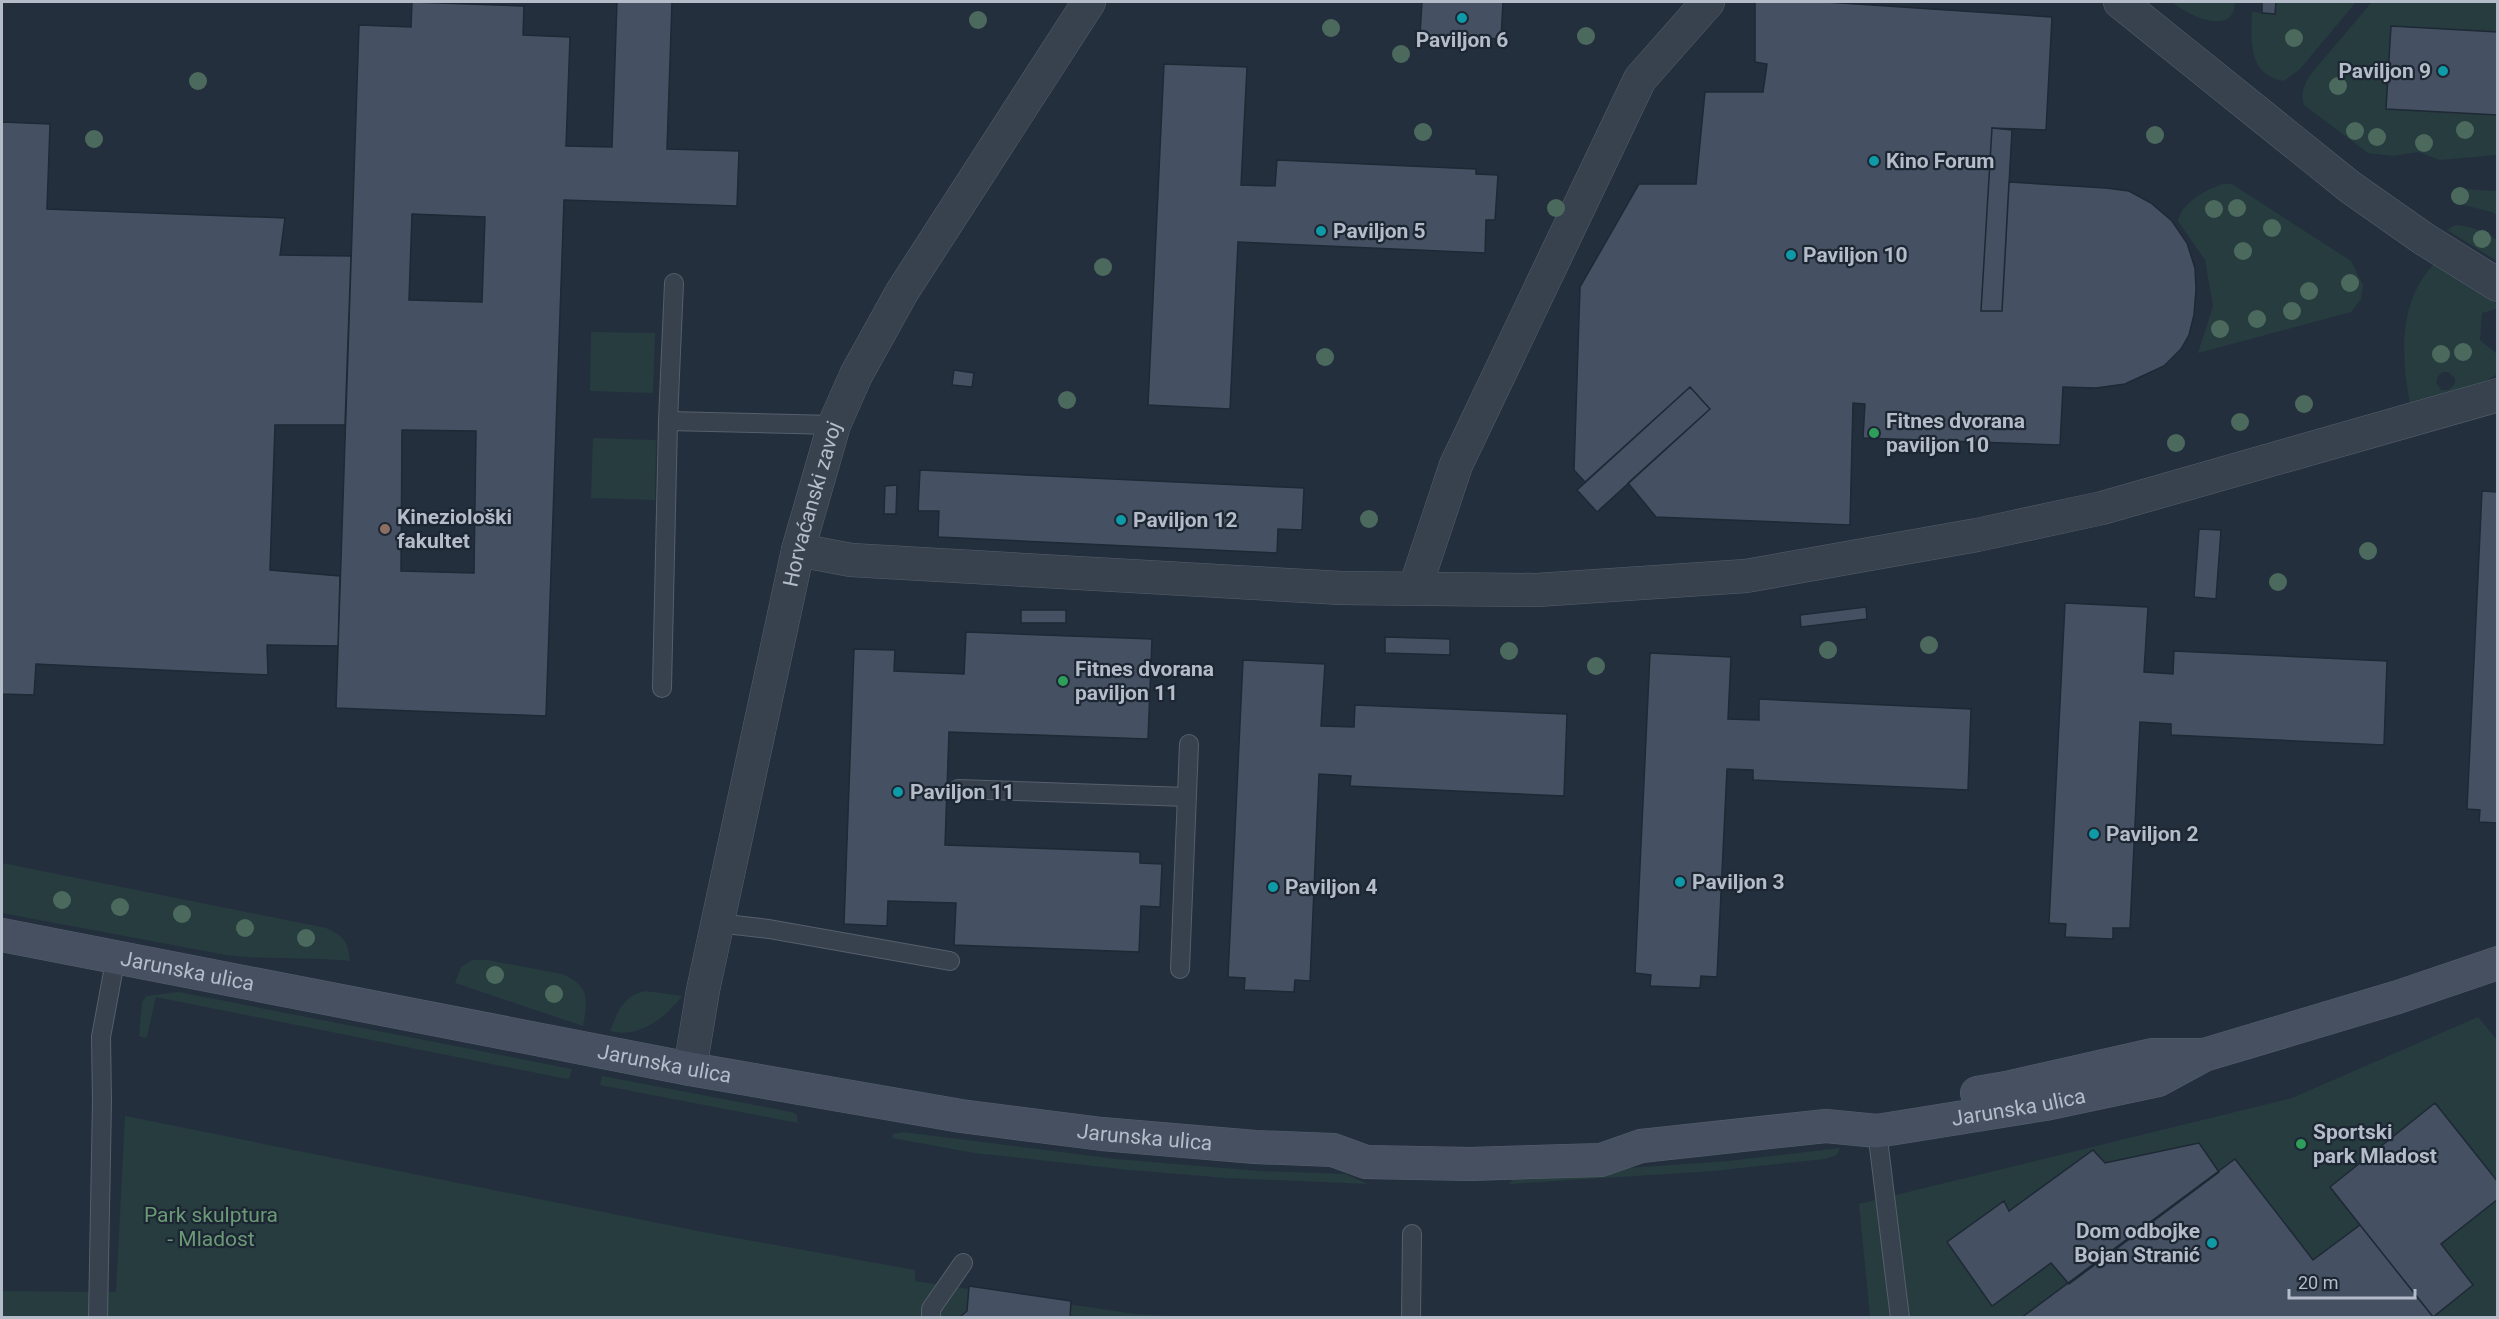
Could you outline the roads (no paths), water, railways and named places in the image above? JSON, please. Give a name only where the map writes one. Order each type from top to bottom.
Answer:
[{"type":"street","name":"Horvaćanski zavoj","points":[[690,1069],[703,990],[798,550],[834,425],[856,375],[902,292],[1089,2]]},
{"type":"street","points":[[1415,588],[1456,465],[1640,79],[1708,2]]},
{"type":"street","points":[[2120,2],[2350,187],[2424,239],[2498,285]]},
{"type":"street","points":[[798,550],[851,560],[1341,588],[1537,590],[1746,576],[1966,537],[2102,508],[2498,395]]},
{"type":"street","name":"Jarunska ulica","points":[[2,935],[690,1069],[961,1116],[1102,1134],[1255,1147],[1333,1150],[1363,1141],[1600,1138],[1641,1146],[1826,1126],[1877,1131],[2045,1104],[2158,1080],[2204,1055],[2398,997],[2498,963]]},
{"type":"street","name":"Jarunska ulica","points":[[1826,1126],[1873,1109],[2006,1088],[2152,1055],[2204,1055]]},
{"type":"lane","points":[[662,688],[668,421],[674,283]]},
{"type":"lane","points":[[668,421],[834,425]]},
{"type":"lane","points":[[1180,969],[1189,744]]},
{"type":"lane","points":[[958,789],[1187,797]]},
{"type":"lane","points":[[717,923],[769,929],[950,961]]},
{"type":"lane","points":[[98,1317],[100,1037],[116,956]]},
{"type":"lane","points":[[1877,1131],[1900,1317]]},
{"type":"lane","points":[[1411,1317],[1412,1234]]},
{"type":"lane","points":[[931,1317],[931,1309],[963,1263]]},
{"type":"place","name":"Paviljon 6","points":[[1462,18]]},
{"type":"place","name":"Paviljon 9","points":[[2443,71]]},
{"type":"place","name":"Kino Forum","points":[[1874,161]]},
{"type":"place","name":"Paviljon 5","points":[[1321,231]]},
{"type":"place","name":"Paviljon 10","points":[[1791,255]]},
{"type":"place","name":"Fitnes dvorana paviljon 10","points":[[1874,433]]},
{"type":"place","name":"Paviljon 12","points":[[1121,520]]},
{"type":"place","name":"Kineziološki fakultet","points":[[385,529]]},
{"type":"place","name":"Fitnes dvorana paviljon 11","points":[[1063,681]]},
{"type":"place","name":"Paviljon 11","points":[[898,792]]},
{"type":"place","name":"Paviljon 2","points":[[2094,834]]},
{"type":"place","name":"Paviljon 3","points":[[1680,882]]},
{"type":"place","name":"Paviljon 4","points":[[1273,887]]},
{"type":"place","name":"Sportski park Mladost","points":[[2301,1144]]},
{"type":"place","name":"Dom odbojke Bojan Stranić","points":[[2212,1243]]},
{"type":"park label","name":"Park skulptura - Mladost","points":[[211,1227]]}]
